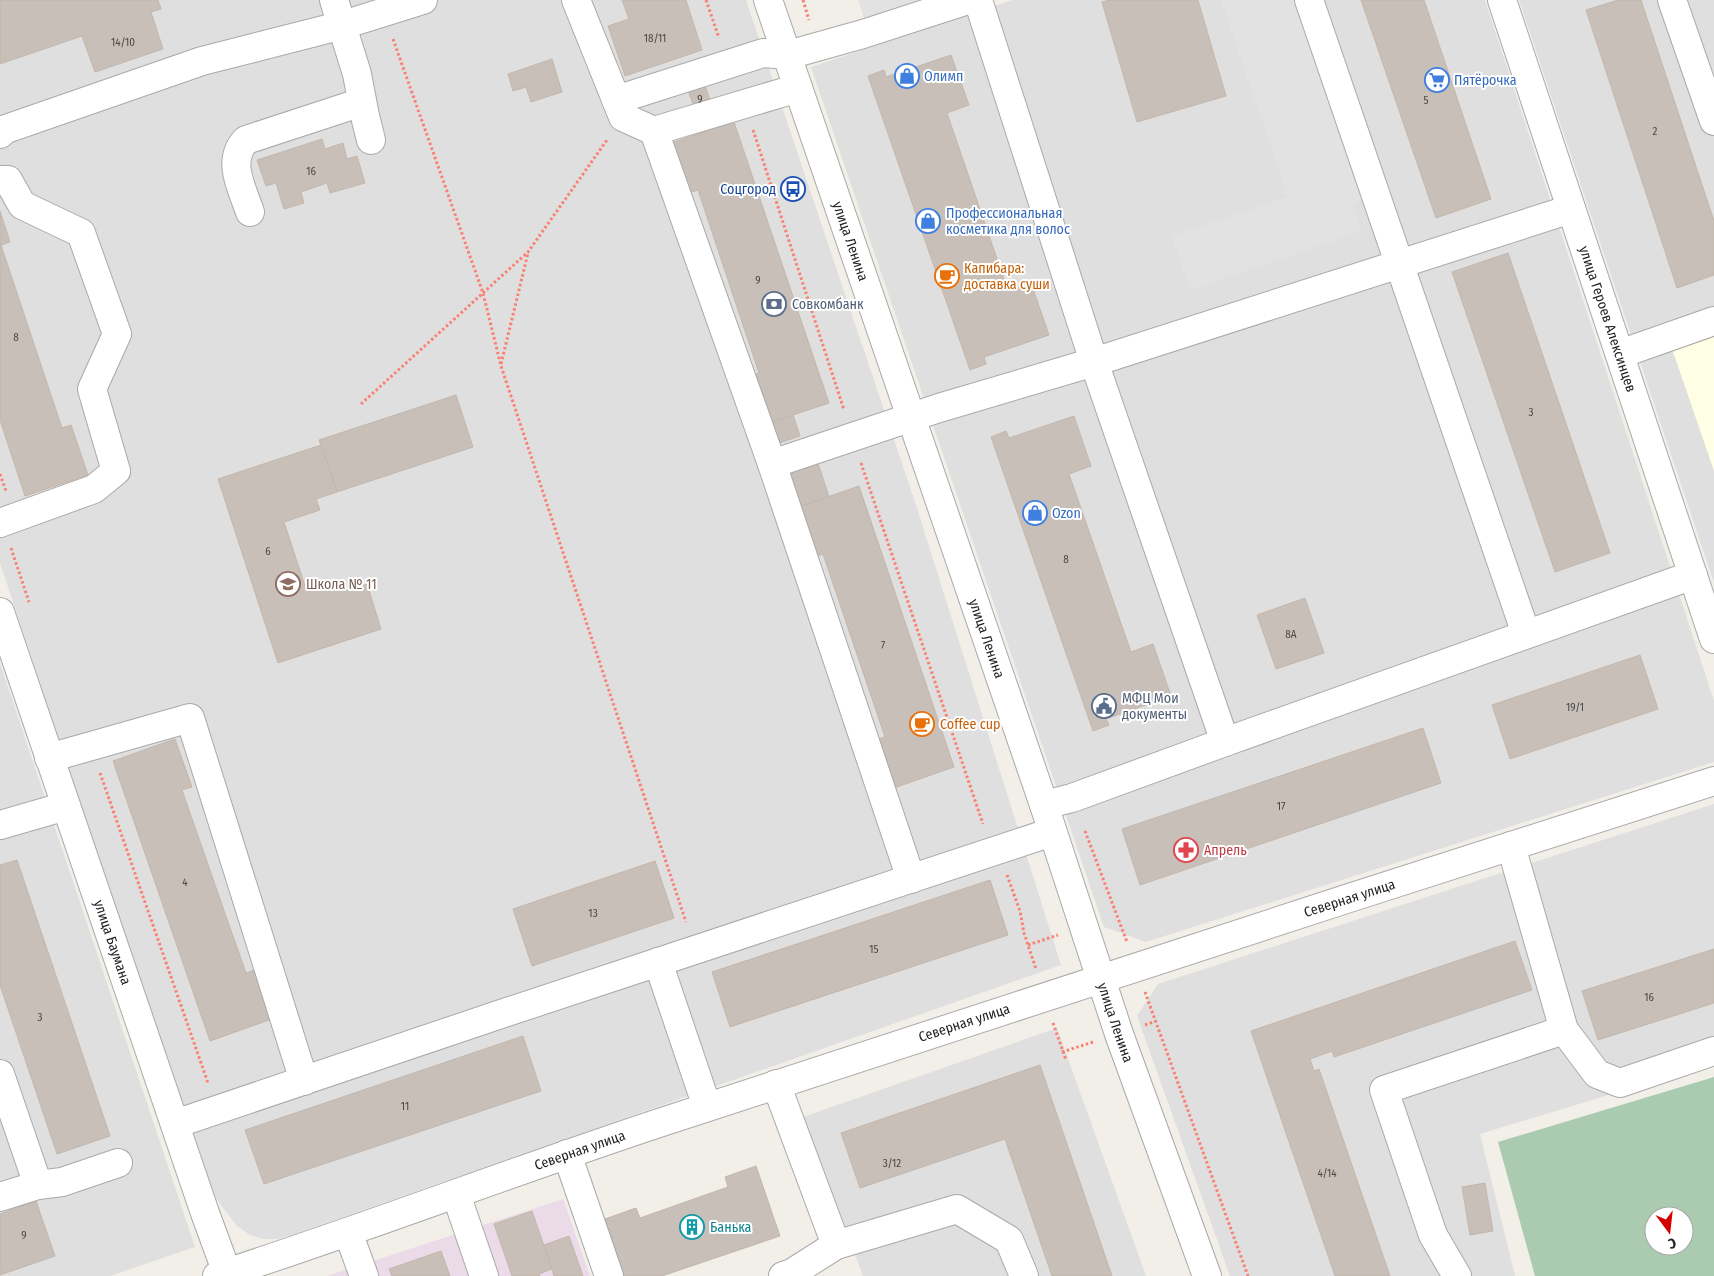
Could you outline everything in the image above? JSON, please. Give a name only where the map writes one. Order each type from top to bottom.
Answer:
[{"type":"street","points":[[0,134],[6,129],[338,13],[384,12],[423,0]]},
{"type":"street","points":[[576,0],[619,109],[654,131],[772,464],[911,879]]},
{"type":"street","name":"улица Ленина","points":[[768,0],[1044,805],[1119,1034],[1207,1276]]},
{"type":"street","points":[[619,109],[728,64],[763,53],[788,55],[863,34],[968,0]]},
{"type":"street","points":[[978,0],[1094,362],[1225,742]]},
{"type":"street","points":[[1309,0],[1526,634]]},
{"type":"street","name":"улица Героев Алексинцев","points":[[1502,0],[1714,639]]},
{"type":"street","points":[[1672,0],[1714,120]]},
{"type":"street","points":[[338,13],[358,74],[371,140]]},
{"type":"street","points":[[654,131],[798,88]]},
{"type":"street","points":[[250,212],[237,171],[236,159],[238,148],[246,140],[362,102]]},
{"type":"street","points":[[0,180],[8,180],[22,205],[82,233],[117,334],[92,389],[116,471],[94,489],[0,522]]},
{"type":"street","points":[[772,464],[939,408],[1094,362],[1571,209]]},
{"type":"street","points":[[1620,354],[1714,321]]},
{"type":"street","points":[[1044,805],[1072,798],[1693,575]]},
{"type":"street","name":"улица Баумана","points":[[0,612],[175,1124],[222,1274]]},
{"type":"street","points":[[49,758],[190,718],[304,1081]]},
{"type":"street","name":"Северная улица","points":[[222,1274],[348,1232],[567,1154],[776,1084],[1135,966],[1714,781]]},
{"type":"street","points":[[0,824],[66,806]]},
{"type":"street","points":[[175,1124],[1052,832]]},
{"type":"street","points":[[1511,846],[1564,1030],[1597,1074],[1620,1083],[1714,1051]]},
{"type":"street","points":[[658,962],[707,1107]]},
{"type":"street","points":[[1456,1276],[1432,1235],[1384,1090],[1564,1030]]},
{"type":"street","points":[[0,1074],[38,1185]]},
{"type":"street","points":[[776,1084],[836,1244]]},
{"type":"street","points":[[567,1154],[609,1276]]},
{"type":"street","points":[[0,1197],[38,1185],[62,1182],[118,1163]]},
{"type":"street","points":[[456,1194],[484,1276]]},
{"type":"street","points":[[783,1276],[792,1273],[836,1244],[957,1209],[1010,1240],[1024,1276]]},
{"type":"street","points":[[348,1232],[364,1276]]},
{"type":"path","points":[[706,0],[728,64]]},
{"type":"path","points":[[384,12],[483,293],[501,366],[695,950]]},
{"type":"path","points":[[743,104],[969,787],[985,831],[1002,861],[1020,911],[1024,933],[1066,1060]]},
{"type":"path","points":[[360,404],[528,252],[619,109]]},
{"type":"path","points":[[501,366],[528,252]]},
{"type":"path","points":[[91,746],[218,1110]]},
{"type":"path","points":[[1072,798],[1119,918],[1248,1276]]},
{"type":"shaded area","points":[[0,0],[746,0],[916,505],[1061,965],[295,1234],[277,1239],[263,1239],[250,1235],[237,1226],[217,1200],[206,1181],[0,563]]},
{"type":"shaded area","points":[[858,0],[939,0],[866,24]]},
{"type":"shaded area","points":[[1013,0],[1485,0],[1714,701],[1714,762],[1146,942],[1104,927],[811,67]]},
{"type":"shaded area","points":[[1221,0],[1303,0],[1369,193],[1353,205],[1362,231],[1190,290],[1172,236],[1288,197]]},
{"type":"shaded area","points":[[1519,0],[1714,0],[1714,583]]},
{"type":"shaded area","points":[[1714,328],[1714,471],[1670,343]]},
{"type":"shaded area","points":[[0,663],[195,1247],[110,1276],[0,1276]]},
{"type":"shaded area","points":[[1714,804],[1714,1063],[1480,1134],[1515,1276],[1230,1276],[1137,1016],[1158,984]]},
{"type":"shaded area","points":[[1057,1028],[1146,1276],[863,1276],[803,1117]]},
{"type":"shaded area","points":[[1714,1077],[1714,1276],[1535,1276],[1498,1142]]},
{"type":"shaded area","points":[[563,1199],[590,1276],[327,1276]]},
{"type":"building","points":[[0,0],[158,0],[161,9],[151,12],[163,49],[95,72],[82,36],[0,64]]},
{"type":"building","points":[[622,0],[686,0],[702,50],[625,76],[608,26],[629,19]]},
{"type":"building","points":[[1110,0],[1198,0],[1226,96],[1137,122],[1102,2]]},
{"type":"building","points":[[1361,0],[1424,0],[1491,199],[1436,218]]},
{"type":"building","points":[[1618,0],[1641,0],[1714,221],[1714,275],[1677,288],[1586,10]]},
{"type":"building","points":[[951,55],[969,105],[947,113],[1008,291],[1031,283],[1049,335],[984,357],[986,364],[970,370],[868,76],[884,70],[886,77]]},
{"type":"building","points":[[552,59],[562,92],[531,102],[526,87],[513,91],[508,74]]},
{"type":"building","points":[[705,85],[712,107],[696,113],[688,90]]},
{"type":"building","points":[[734,122],[829,403],[766,424],[750,376],[759,373],[698,190],[688,193],[671,143]]},
{"type":"building","points":[[322,139],[325,149],[343,143],[347,159],[357,156],[365,183],[330,193],[327,183],[301,192],[304,203],[284,209],[276,183],[266,186],[257,160]]},
{"type":"building","points":[[0,211],[10,242],[1,245],[62,428],[71,425],[88,475],[25,496],[0,420]]},
{"type":"building","points":[[1508,253],[1610,553],[1555,572],[1452,272]]},
{"type":"building","points":[[456,395],[473,447],[337,492],[319,440]]},
{"type":"building","points":[[793,415],[800,436],[773,445],[766,424]]},
{"type":"building","points":[[1074,416],[1091,466],[1069,474],[1131,652],[1153,644],[1171,696],[1106,719],[1109,725],[1093,731],[991,437],[1006,431],[1009,438]]},
{"type":"building","points":[[321,445],[337,492],[316,499],[320,510],[284,522],[307,592],[342,580],[346,591],[367,584],[381,629],[278,663],[218,479]]},
{"type":"building","points":[[817,460],[829,497],[796,508],[784,471]]},
{"type":"building","points":[[859,486],[954,767],[891,789],[875,740],[885,737],[823,554],[813,557],[796,508]]},
{"type":"building","points":[[1305,598],[1324,653],[1276,669],[1257,615]]},
{"type":"building","points":[[1640,655],[1658,709],[1510,759],[1492,705]]},
{"type":"building","points":[[1423,728],[1441,783],[1140,885],[1122,829]]},
{"type":"building","points":[[175,739],[192,787],[182,790],[246,973],[255,970],[272,1019],[210,1041],[113,761]]},
{"type":"building","points":[[17,860],[110,1136],[57,1154],[0,985],[0,865]]},
{"type":"building","points":[[655,861],[674,918],[532,966],[513,909]]},
{"type":"building","points":[[990,880],[1008,935],[730,1027],[712,972]]},
{"type":"building","points":[[1515,941],[1532,990],[1334,1057],[1332,1051],[1310,1059],[1314,1071],[1319,1069],[1390,1276],[1335,1276],[1251,1031]]},
{"type":"building","points":[[1714,949],[1714,1003],[1598,1040],[1582,991]]},
{"type":"building","points":[[523,1036],[541,1091],[264,1184],[245,1130]]},
{"type":"building","points":[[1040,1065],[1112,1276],[1052,1276],[1005,1139],[860,1188],[841,1133]]},
{"type":"building","name":"Банька","points":[[756,1166],[780,1236],[662,1276],[624,1276],[605,1219],[636,1208],[640,1218],[728,1187],[725,1177]]},
{"type":"building","points":[[1485,1183],[1493,1231],[1470,1235],[1462,1187]]},
{"type":"building","points":[[36,1201],[55,1256],[0,1275],[0,1214]]},
{"type":"building","points":[[532,1211],[552,1269],[539,1274],[540,1276],[512,1276],[494,1224]]},
{"type":"building","points":[[569,1236],[583,1276],[554,1276],[544,1245]]},
{"type":"building","points":[[441,1251],[450,1276],[392,1276],[389,1269]]},
{"type":"place","name":"Олимп","points":[[907,76]]},
{"type":"place","name":"Пятёрочка","points":[[1437,80]]},
{"type":"place","name":"Соцгород","points":[[793,189]]},
{"type":"place","name":"Профессиональная косметика для волос","points":[[928,221]]},
{"type":"place","name":"Капибара: доставка суши","points":[[947,276]]},
{"type":"place","name":"Совкомбанк","points":[[774,304]]},
{"type":"place","name":"Ozon","points":[[1035,513]]},
{"type":"place","name":"Школа № 11","points":[[288,584]]},
{"type":"place","name":"МФЦ Мои документы","points":[[1104,706]]},
{"type":"place","name":"Coffee cup","points":[[922,724]]},
{"type":"place","name":"Апрель","points":[[1186,850]]},
{"type":"place","name":"Банька","points":[[692,1227]]}]
